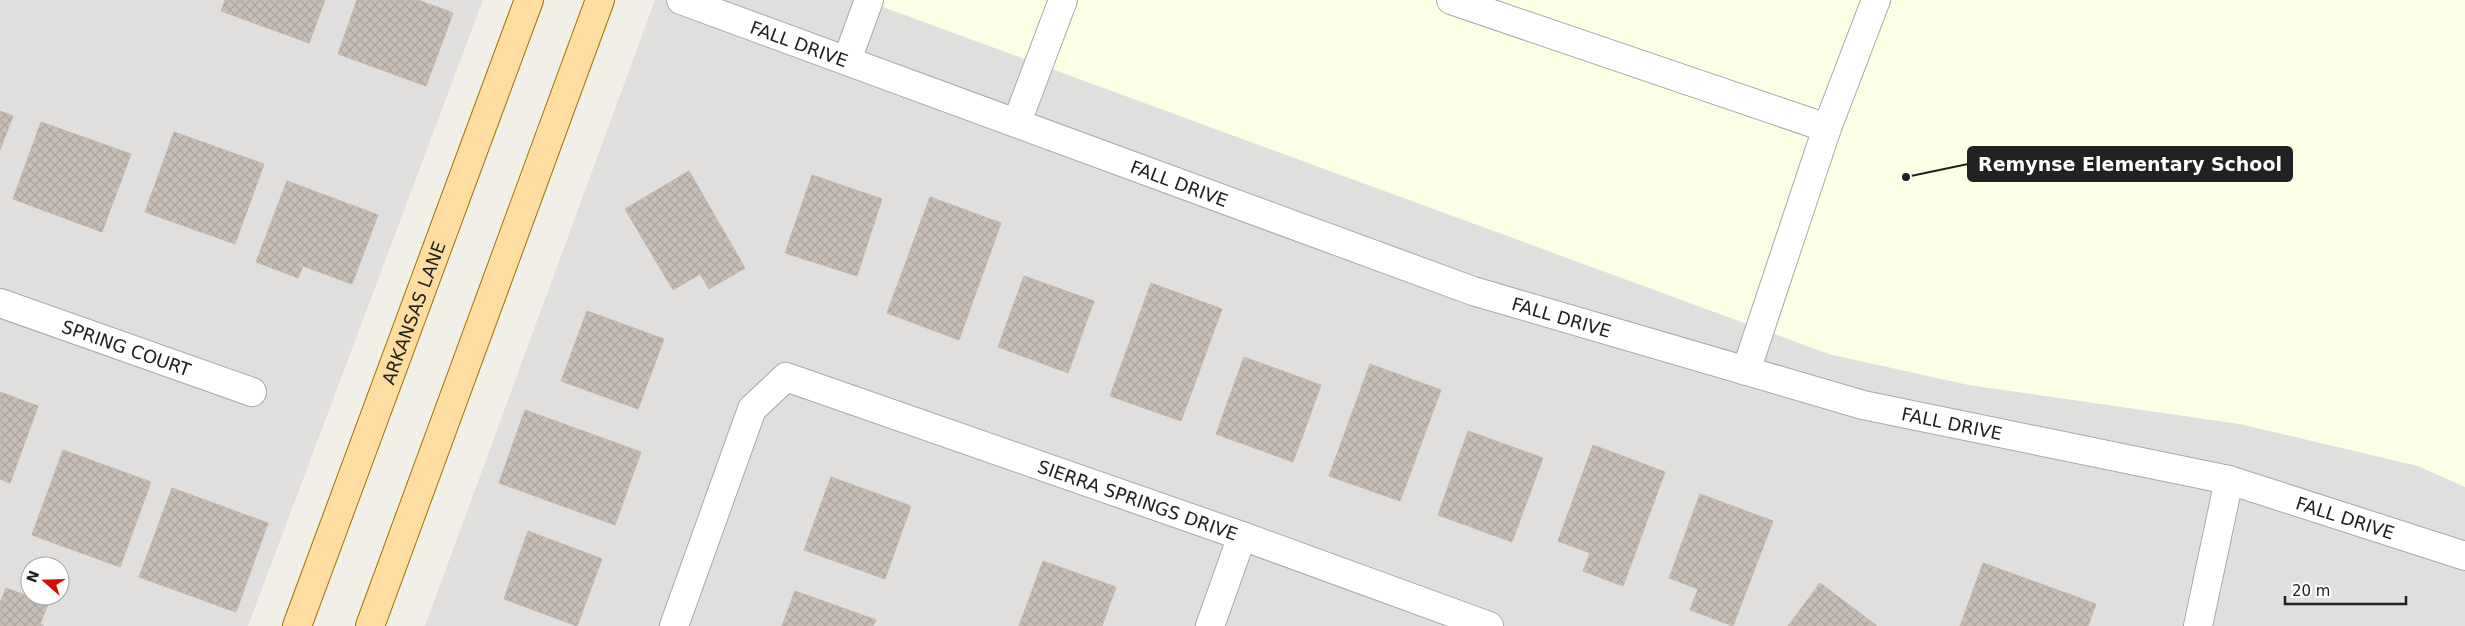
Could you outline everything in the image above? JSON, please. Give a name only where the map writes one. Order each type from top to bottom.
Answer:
[{"type":"main road","name":"ARKANSAS LANE","points":[[297,626],[529,0]]},
{"type":"main road","points":[[370,626],[600,0]]},
{"type":"street","name":"FALL DRIVE","points":[[681,0],[1018,122],[1473,291],[1863,406],[2229,480],[2465,556]]},
{"type":"street","points":[[847,60],[869,0]]},
{"type":"street","points":[[1018,122],[1063,0]]},
{"type":"street","points":[[1451,0],[1827,128]]},
{"type":"street","points":[[1746,371],[1827,128],[1876,0]]},
{"type":"street","name":"SPRING COURT","points":[[0,303],[252,392]]},
{"type":"street","name":"SIERRA SPRINGS DRIVE","points":[[674,626],[752,409],[786,377],[1242,536],[1489,626]]},
{"type":"street","points":[[2198,626],[2229,480]]},
{"type":"street","points":[[1210,626],[1242,536]]},
{"type":"shaded area","points":[[0,0],[483,0],[248,626],[0,626]]},
{"type":"shaded area","points":[[655,0],[864,0],[1829,354],[1969,385],[2240,424],[2418,466],[2465,487],[2465,626],[425,626]]},
{"type":"shaded area","points":[[864,0],[2465,0],[2465,487],[2418,466],[2240,424],[1969,385],[1829,354]]},
{"type":"building","points":[[225,0],[325,0],[309,43],[221,11]]},
{"type":"building","points":[[357,0],[418,0],[453,13],[426,86],[338,54]]},
{"type":"building","points":[[0,111],[13,116],[0,150]]},
{"type":"building","points":[[41,122],[131,154],[102,232],[13,199]]},
{"type":"building","points":[[174,132],[264,164],[235,244],[145,212]]},
{"type":"building","points":[[689,171],[745,268],[709,289],[700,274],[673,290],[625,209]]},
{"type":"building","points":[[812,175],[882,199],[857,276],[785,253]]},
{"type":"building","points":[[287,181],[378,215],[352,284],[303,266],[298,278],[256,262]]},
{"type":"building","points":[[930,197],[1001,223],[959,340],[887,313]]},
{"type":"building","points":[[1024,276],[1094,301],[1068,373],[998,347]]},
{"type":"building","points":[[1151,283],[1222,309],[1181,421],[1110,396]]},
{"type":"building","points":[[587,311],[664,339],[638,409],[561,381]]},
{"type":"building","points":[[1244,357],[1321,385],[1293,462],[1216,434]]},
{"type":"building","points":[[1370,364],[1441,390],[1400,501],[1329,476]]},
{"type":"building","points":[[0,392],[38,406],[10,483],[0,479]]},
{"type":"building","points":[[525,410],[641,452],[615,525],[499,483]]},
{"type":"building","points":[[1468,431],[1543,458],[1512,542],[1438,515]]},
{"type":"building","points":[[1593,445],[1665,472],[1623,586],[1583,571],[1590,553],[1558,541]]},
{"type":"building","points":[[63,450],[151,482],[120,567],[32,535]]},
{"type":"building","points":[[831,477],[911,506],[885,579],[804,550]]},
{"type":"building","points":[[172,488],[268,523],[236,612],[139,577]]},
{"type":"building","points":[[1700,494],[1773,521],[1733,626],[1690,610],[1698,589],[1669,578]]},
{"type":"building","points":[[528,531],[602,559],[577,626],[504,599]]},
{"type":"building","points":[[1043,561],[1116,587],[1102,626],[1019,626]]},
{"type":"building","points":[[1983,563],[2096,604],[2088,626],[1960,626]]},
{"type":"building","points":[[1820,583],[1877,626],[1788,626]]},
{"type":"building","points":[[6,588],[20,593],[20,606],[47,606],[40,624],[44,626],[0,626],[0,603]]},
{"type":"building","points":[[795,591],[876,620],[873,626],[782,626]]},
{"type":"place","name":"Remynse Elementary School","points":[[1906,177]]}]
